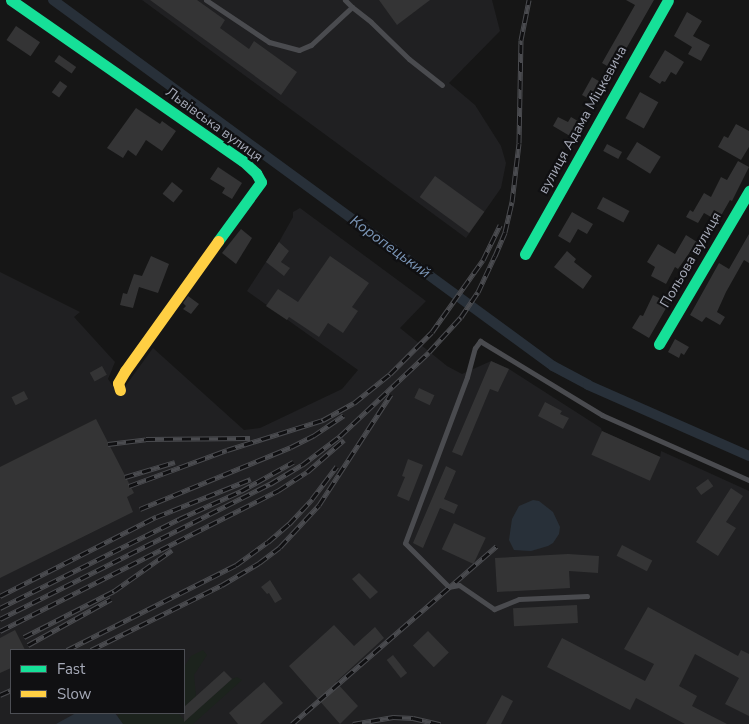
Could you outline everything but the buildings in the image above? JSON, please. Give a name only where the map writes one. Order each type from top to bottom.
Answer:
[{"type":"street","name":"Львівська вулиця","points":[[11,0],[243,162],[256,173],[261,182],[169,307],[125,371],[118,383],[120,390]]},
{"type":"street","name":"вулиця Адама Міцкевича","points":[[525,254],[668,0]]},
{"type":"street","name":"Польова вулиця","points":[[659,344],[749,191]]},
{"type":"lane","points":[[206,0],[215,2],[270,42],[299,50],[311,45],[352,6]]},
{"type":"lane","points":[[345,0],[372,22],[409,60],[442,85]]},
{"type":"lane","points":[[587,596],[519,599],[494,609],[459,585],[449,587],[405,542],[467,377],[475,348],[480,341],[602,415],[749,480]]},
{"type":"shaded area","points":[[142,0],[492,0],[500,31],[449,83],[475,105],[501,146],[506,163],[501,188],[466,238]]},
{"type":"shaded area","points":[[300,208],[426,301],[400,328],[447,366],[462,374],[491,361],[509,369],[601,428],[602,431],[660,457],[661,451],[749,491],[749,724],[0,724],[0,272],[80,312],[74,317],[115,362],[108,379],[117,392],[124,388],[153,348],[244,430],[260,428],[342,389],[358,370],[247,291],[293,217],[293,212]]},
{"type":"shaded area","points":[[533,500],[539,501],[553,512],[560,527],[559,534],[553,543],[548,546],[531,551],[514,550],[509,540],[512,519],[519,506]]},
{"type":"shaded area","points":[[203,650],[207,655],[194,675],[196,696],[185,706],[185,665],[191,656]]},
{"type":"shaded area","points":[[237,677],[242,680],[193,724],[123,724],[118,717],[119,714],[179,714],[185,721],[232,679]]},
{"type":"shaded area","points":[[74,714],[116,714],[123,724],[56,724]]},
{"type":"waterway","name":"Коропецький","points":[[53,0],[553,366],[588,385],[749,456]]},
{"type":"railway","points":[[0,619],[270,484],[302,465],[340,436],[429,352],[461,317],[478,292],[495,256],[505,232],[512,202],[519,143],[521,40],[529,0]]},
{"type":"railway","points":[[129,486],[227,450],[323,420],[354,403],[390,374],[432,332],[483,260],[500,225]]},
{"type":"railway","points":[[93,649],[222,585],[259,563],[280,547],[319,505],[391,394]]},
{"type":"railway","points":[[140,509],[291,447],[313,436],[344,415]]},
{"type":"railway","points":[[108,444],[146,439],[250,438]]},
{"type":"railway","points":[[0,631],[279,490],[307,472],[344,440]]},
{"type":"railway","points":[[125,477],[175,462]]},
{"type":"railway","points":[[0,608],[179,519],[241,491],[293,462]]},
{"type":"railway","points":[[69,649],[236,565],[289,524],[312,499],[337,466]]},
{"type":"railway","points":[[0,596],[156,517],[251,479]]},
{"type":"railway","points":[[292,724],[497,546]]},
{"type":"railway","points":[[24,637],[114,591],[172,550]]},
{"type":"railway","points":[[28,645],[111,599]]},
{"type":"railway","points":[[0,695],[10,690]]},
{"type":"railway","points":[[353,724],[393,717],[413,718],[440,724]]},
{"type":"traffic: fast","points":[[11,0],[243,161],[256,173],[261,182],[218,241]]},
{"type":"traffic: fast","points":[[525,254],[668,0]]},
{"type":"traffic: fast","points":[[659,344],[749,191]]},
{"type":"traffic: slow","points":[[120,390],[118,383],[125,371],[218,241]]}]
